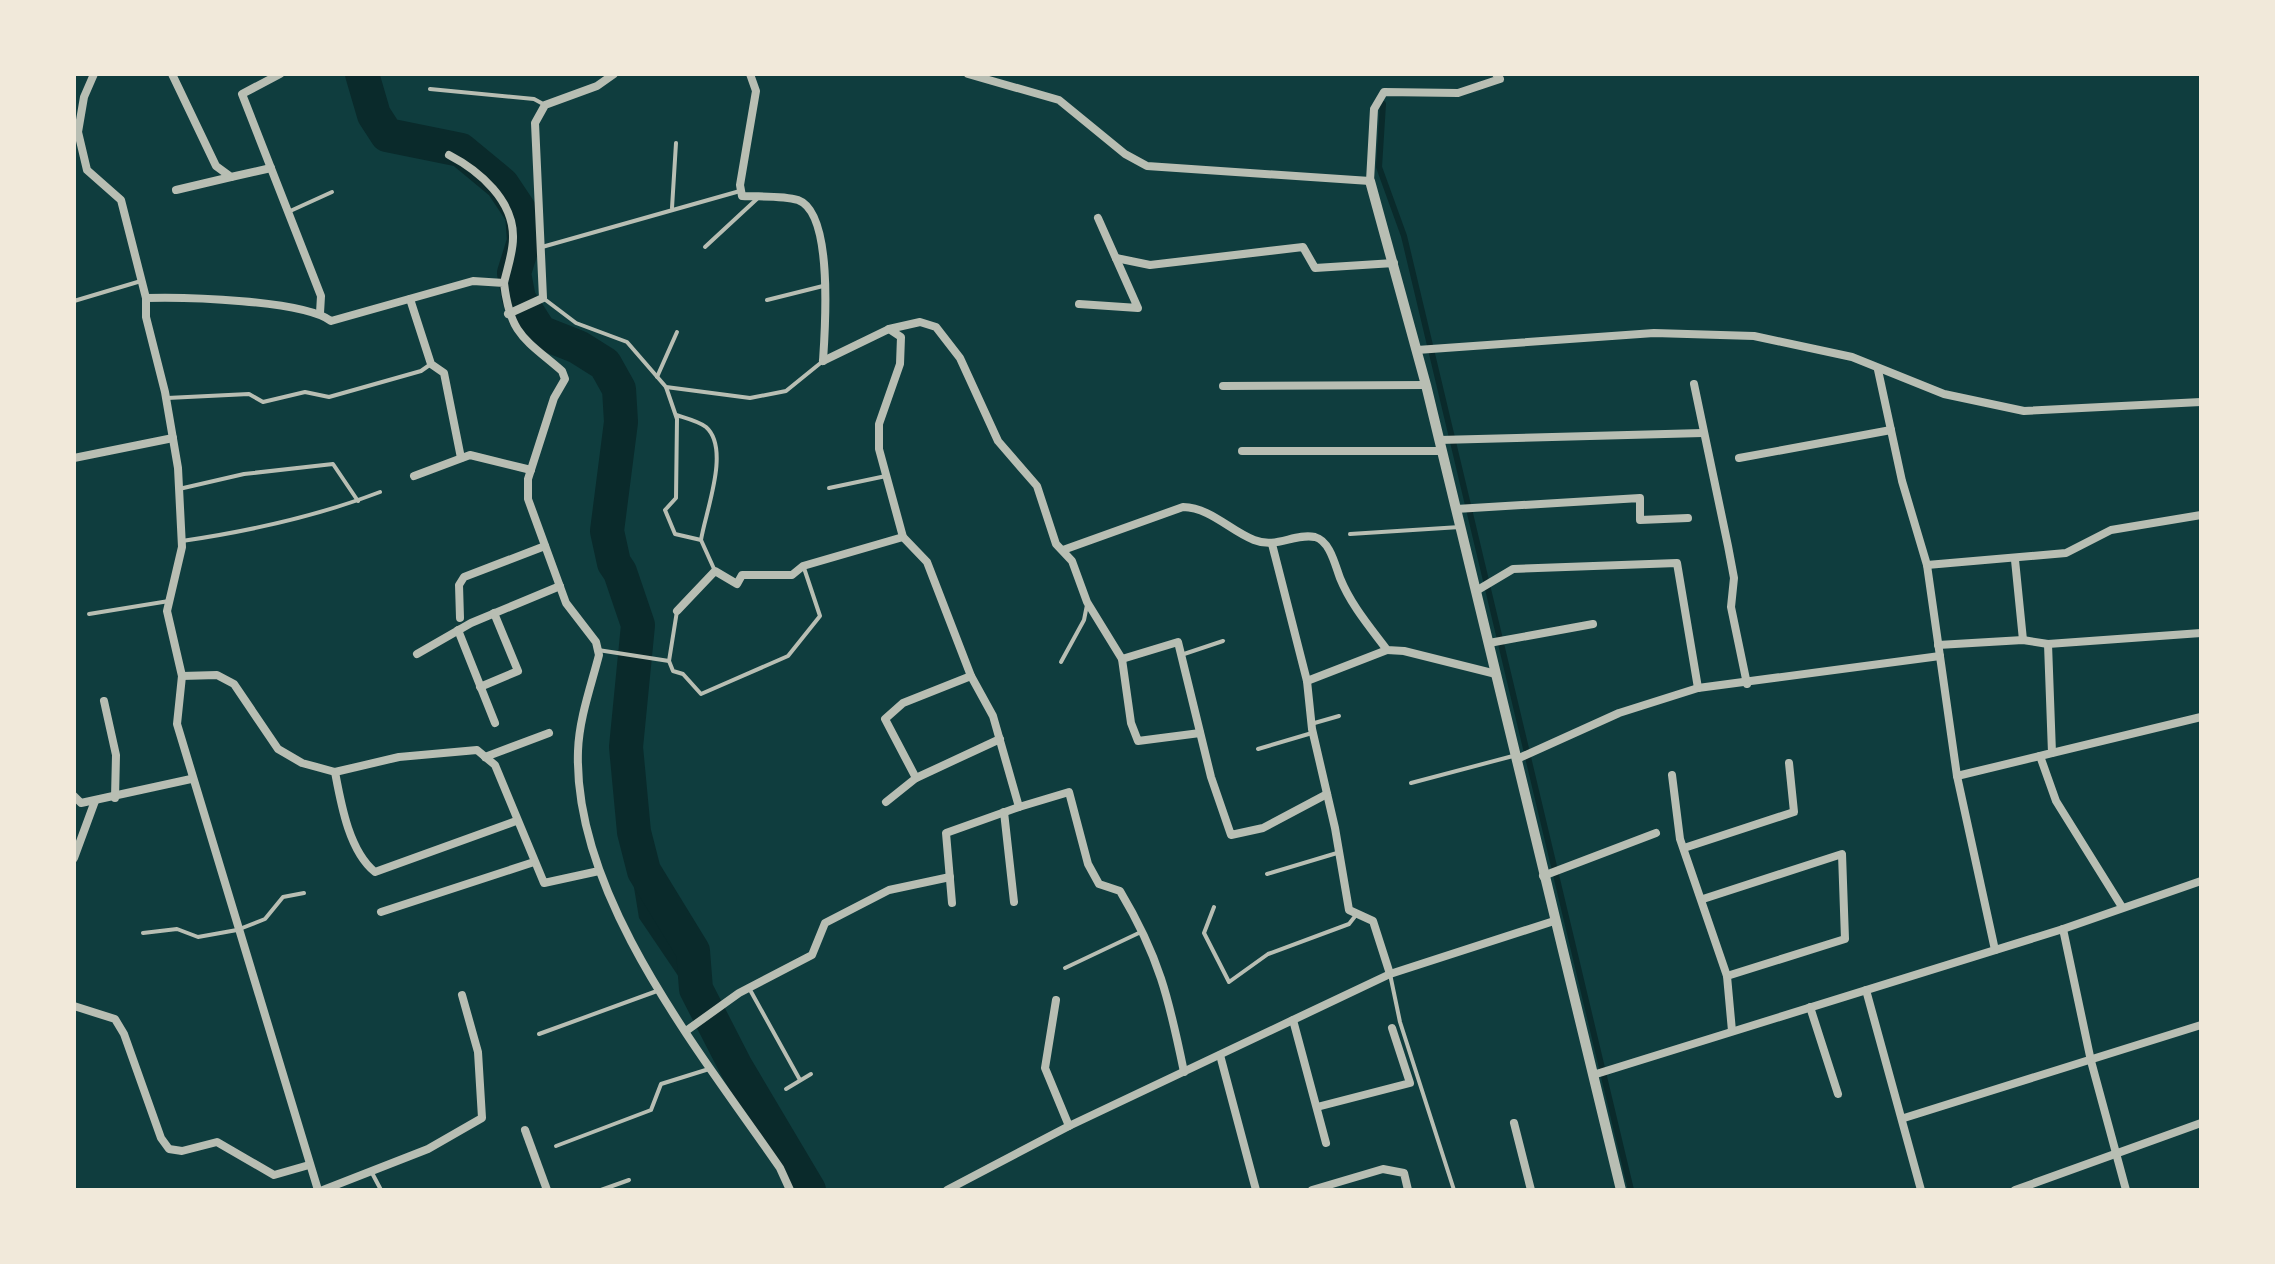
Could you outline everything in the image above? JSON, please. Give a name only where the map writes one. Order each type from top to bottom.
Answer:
[{"type":"street","points":[[94,74],[84,97],[76,135],[87,170],[121,200],[146,298],[146,317],[173,438],[182,541],[167,611],[182,676],[177,724],[309,1165],[320,1190],[428,1149],[482,1118],[478,1052],[462,995]]},
{"type":"street","points":[[172,74],[216,166],[231,177]]},
{"type":"street","points":[[280,74],[242,94],[321,296],[320,313]]},
{"type":"street","points":[[508,314],[539,300],[542,247],[535,123],[545,105],[597,86],[614,74]]},
{"type":"street","points":[[750,74],[756,91],[742,196],[800,201],[814,214],[827,285],[823,361],[889,329],[920,322],[936,327],[948,338],[998,441],[1037,486],[1056,544],[1072,561],[1087,602],[1122,659],[1131,723],[1138,741],[1200,733]]},
{"type":"street","points":[[968,74],[1059,100],[1125,154],[1147,166],[1370,181]]},
{"type":"street","points":[[1496,74],[1500,79],[1458,93],[1384,92],[1374,109],[1370,181],[1426,385],[1621,1190]]},
{"type":"street","points":[[449,155],[468,165],[508,210],[513,238],[504,283],[508,314],[517,331],[562,371],[565,379],[554,398],[531,470],[528,499],[566,603],[588,630],[598,650],[578,751],[583,802],[599,871],[623,927],[686,1031],[780,1168],[790,1190]]},
{"type":"street","points":[[176,190],[271,168]]},
{"type":"street","points":[[1079,304],[1138,308],[1098,218]]},
{"type":"street","points":[[1116,258],[1150,265],[1303,247],[1315,268],[1394,263]]},
{"type":"street","points":[[146,298],[194,298],[320,313],[331,321],[473,281],[504,283]]},
{"type":"street","points":[[410,299],[431,364],[444,373],[461,458]]},
{"type":"street","points":[[889,329],[901,337],[900,364],[879,424],[879,449],[886,476],[903,537],[927,562],[971,676],[993,716],[1019,807]]},
{"type":"street","points":[[1417,350],[1698,332],[1754,336],[1852,357],[1944,394],[2024,411],[2201,402]]},
{"type":"street","points":[[1878,370],[1902,481],[1927,565],[1957,776],[1995,950]]},
{"type":"street","points":[[1694,384],[1734,578],[1731,607],[1747,684]]},
{"type":"street","points":[[1223,386],[1426,385]]},
{"type":"street","points":[[1739,458],[1891,430]]},
{"type":"street","points":[[1242,451],[1703,433]]},
{"type":"street","points":[[74,458],[173,438]]},
{"type":"street","points":[[414,476],[470,455],[531,470]]},
{"type":"street","points":[[1456,509],[1640,498],[1640,520],[1688,518]]},
{"type":"street","points":[[1063,550],[1183,507],[1200,508],[1231,529],[1272,544],[1307,537],[1319,538],[1327,545],[1349,600],[1387,650]]},
{"type":"street","points":[[1927,565],[2015,560],[2066,553],[2111,530],[2201,515]]},
{"type":"street","points":[[677,611],[715,571],[737,584],[742,575],[792,575],[803,566],[903,537]]},
{"type":"street","points":[[1272,544],[1307,681],[1312,728],[1349,910],[1373,921],[1390,974]]},
{"type":"street","points":[[460,618],[459,585],[464,577],[545,546]]},
{"type":"street","points":[[2015,560],[2023,640]]},
{"type":"street","points":[[1476,591],[1513,569],[1677,563],[1698,688]]},
{"type":"street","points":[[417,654],[458,630],[560,586]]},
{"type":"street","points":[[480,687],[518,671],[494,613]]},
{"type":"street","points":[[1489,643],[1593,624]]},
{"type":"street","points":[[458,630],[495,723]]},
{"type":"street","points":[[1938,645],[2023,640],[2048,644],[2201,633]]},
{"type":"street","points":[[1122,659],[1178,642],[1200,733],[1231,835],[1263,828],[1327,794]]},
{"type":"street","points":[[2048,644],[2052,753]]},
{"type":"street","points":[[1307,681],[1387,650],[1496,674]]},
{"type":"street","points":[[1516,757],[1619,713],[1698,688],[1747,684],[1940,656]]},
{"type":"street","points":[[182,676],[217,675],[234,684],[278,749],[302,763],[335,772],[399,757],[477,750],[495,765],[544,883],[599,871]]},
{"type":"street","points":[[916,778],[885,719],[903,703],[971,676]]},
{"type":"street","points":[[104,701],[116,755],[115,798]]},
{"type":"street","points":[[1957,776],[2201,717]]},
{"type":"street","points":[[485,757],[549,733]]},
{"type":"street","points":[[886,802],[916,778],[1000,739]]},
{"type":"street","points":[[2040,756],[2056,801],[2122,907]]},
{"type":"street","points":[[1684,848],[1794,812],[1789,763]]},
{"type":"street","points":[[335,772],[341,803],[364,863],[375,872],[516,821]]},
{"type":"street","points":[[1672,775],[1684,848],[1727,976],[1732,1031]]},
{"type":"street","points":[[74,796],[81,803],[95,801],[191,779]]},
{"type":"street","points":[[952,903],[946,833],[1069,792],[1088,864],[1099,884],[1120,891],[1144,931],[1165,982],[1184,1072]]},
{"type":"street","points":[[74,858],[95,801]]},
{"type":"street","points":[[1004,812],[1014,902]]},
{"type":"street","points":[[1543,876],[1656,833]]},
{"type":"street","points":[[1703,899],[1842,854],[1845,939],[1727,976]]},
{"type":"street","points":[[381,912],[534,862]]},
{"type":"street","points":[[686,1031],[749,988],[812,955],[825,923],[889,890],[950,877]]},
{"type":"street","points":[[1593,1075],[2063,929],[2201,881]]},
{"type":"street","points":[[950,1189],[1069,1126],[1390,974],[1554,921]]},
{"type":"street","points":[[2063,929],[2091,1061],[2126,1190]]},
{"type":"street","points":[[1866,990],[1904,1118],[1921,1190]]},
{"type":"street","points":[[1056,1000],[1045,1068],[1069,1126]]},
{"type":"street","points":[[74,1006],[115,1019],[124,1034],[161,1138],[169,1149],[182,1151],[217,1142],[274,1175],[309,1165]]},
{"type":"street","points":[[1810,1007],[1838,1094]]},
{"type":"street","points":[[1293,1020],[1326,1143]]},
{"type":"street","points":[[1904,1118],[2201,1025]]},
{"type":"street","points":[[1317,1107],[1410,1083],[1392,1028]]},
{"type":"street","points":[[1220,1055],[1256,1190]]},
{"type":"street","points":[[1514,1123],[1531,1190]]},
{"type":"street","points":[[2015,1190],[2201,1123]]},
{"type":"street","points":[[525,1130],[547,1190]]},
{"type":"street","points":[[1312,1190],[1383,1169],[1404,1173],[1408,1190]]},
{"type":"lane","points":[[430,89],[534,99],[545,105]]},
{"type":"lane","points":[[672,210],[676,143]]},
{"type":"lane","points":[[542,247],[741,190]]},
{"type":"lane","points":[[288,212],[332,192]]},
{"type":"lane","points":[[705,247],[759,197]]},
{"type":"lane","points":[[74,301],[141,281]]},
{"type":"lane","points":[[767,300],[827,285]]},
{"type":"lane","points":[[539,300],[576,323],[627,342],[666,387],[675,414],[676,498],[665,510],[675,534],[701,540]]},
{"type":"lane","points":[[657,377],[677,332]]},
{"type":"lane","points":[[666,387],[750,398],[786,391],[823,361]]},
{"type":"lane","points":[[166,398],[249,394],[263,402],[305,392],[329,397],[421,371],[431,364]]},
{"type":"lane","points":[[675,414],[704,426],[711,433],[716,483],[705,513],[701,540],[715,571]]},
{"type":"lane","points":[[179,489],[244,474],[333,464],[358,501]]},
{"type":"lane","points":[[829,488],[886,476]]},
{"type":"lane","points":[[182,541],[285,523],[380,492]]},
{"type":"lane","points":[[1350,534],[1461,527]]},
{"type":"lane","points":[[677,611],[669,661],[673,671],[683,674],[701,694],[788,656],[820,616],[803,566]]},
{"type":"lane","points":[[89,614],[169,601]]},
{"type":"lane","points":[[1061,662],[1084,620],[1087,602]]},
{"type":"lane","points":[[1181,655],[1223,641]]},
{"type":"lane","points":[[598,650],[669,661]]},
{"type":"lane","points":[[1258,749],[1339,716]]},
{"type":"lane","points":[[1411,783],[1516,757]]},
{"type":"lane","points":[[1267,874],[1339,852]]},
{"type":"lane","points":[[143,933],[177,929],[198,937],[237,930],[265,919],[283,897],[304,893]]},
{"type":"lane","points":[[1214,907],[1204,933],[1229,982],[1268,954],[1349,924],[1357,913]]},
{"type":"lane","points":[[1065,968],[1144,931]]},
{"type":"lane","points":[[1390,974],[1400,1022],[1454,1190]]},
{"type":"lane","points":[[749,988],[800,1080]]},
{"type":"lane","points":[[539,1034],[661,990]]},
{"type":"lane","points":[[556,1146],[651,1110],[661,1084],[712,1068]]},
{"type":"lane","points":[[786,1089],[811,1074]]},
{"type":"lane","points":[[371,1171],[381,1190]]},
{"type":"lane","points":[[601,1190],[629,1180]]},
{"type":"water","points":[[648,865],[700,958],[699,979],[685,986],[639,918],[632,875]]},
{"type":"waterway","points":[[362,74],[374,115],[387,135],[461,150],[502,184],[522,214],[524,241],[514,273],[519,299],[540,332],[578,347],[605,364],[619,389],[621,422],[607,531],[614,563],[638,625],[626,747],[634,832],[644,871],[693,951],[696,989],[736,1067],[809,1190]]},
{"type":"waterway","points":[[1383,104],[1379,167],[1404,236],[1631,1190]]}]
